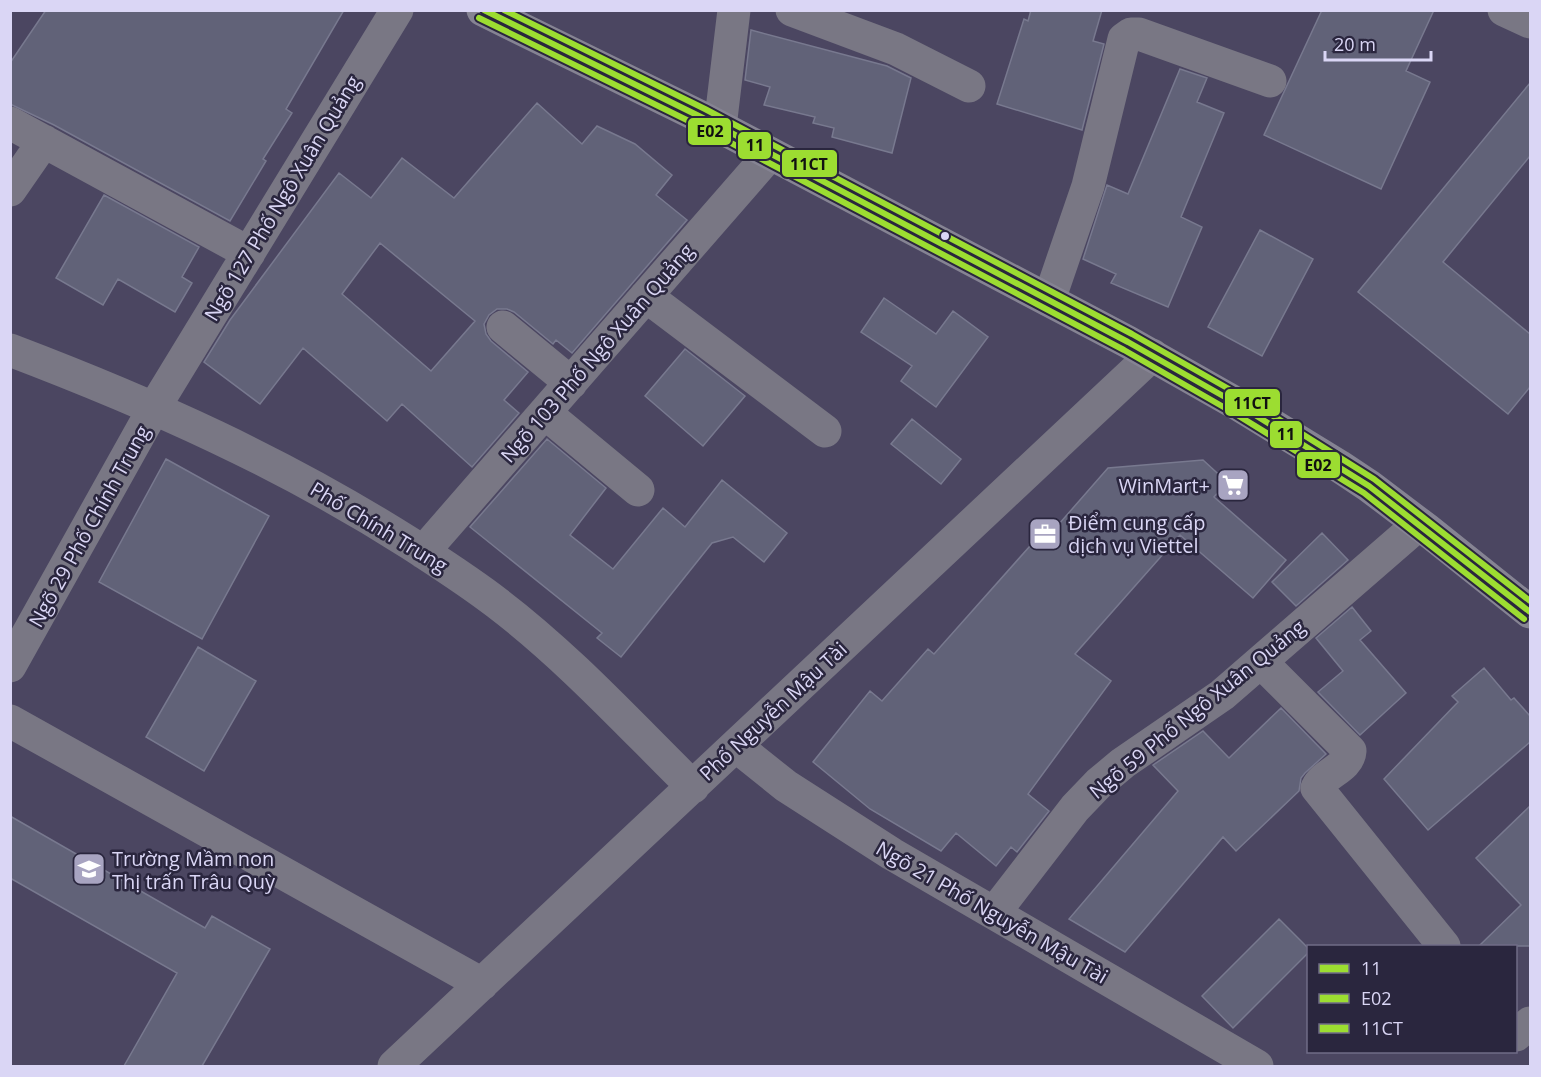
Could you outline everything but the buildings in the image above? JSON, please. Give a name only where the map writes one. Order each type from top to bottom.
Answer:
[{"type":"main road","points":[[483,10],[720,127],[1049,300],[1239,405],[1339,466],[1419,524],[1530,612]]},
{"type":"street","name":"Ngõ 127 Phố Ngô Xuân Quảng","points":[[161,397],[397,10]]},
{"type":"street","points":[[720,127],[734,10]]},
{"type":"street","points":[[792,10],[896,49],[969,87]]},
{"type":"street","points":[[1504,10],[1530,22]]},
{"type":"street","points":[[1049,300],[1088,186],[1124,39],[1131,33],[1139,34],[1270,81]]},
{"type":"street","points":[[10,123],[249,253]]},
{"type":"street","points":[[10,190],[44,141]]},
{"type":"street","name":"Ngõ 103 Phố Ngô Xuân Quảng","points":[[423,552],[770,154]]},
{"type":"street","points":[[646,296],[825,431]]},
{"type":"street","points":[[503,327],[571,383]]},
{"type":"street","name":"Phố Chính Trung","points":[[10,350],[161,397],[238,446],[323,491],[423,552],[496,602],[541,638],[693,787]]},
{"type":"street","name":"Phố Nguyễn Mậu Tài","points":[[394,1066],[1152,356]]},
{"type":"street","name":"Ngõ 29 Phố Chính Trung","points":[[10,666],[161,397]]},
{"type":"street","points":[[545,413],[638,490]]},
{"type":"street","name":"Ngõ 59 Phố Ngô Xuân Quảng","points":[[994,913],[1075,808],[1099,783],[1130,758],[1203,710],[1419,524]]},
{"type":"street","points":[[1261,662],[1348,748],[1350,756],[1320,782],[1317,788],[1443,945]]},
{"type":"street","points":[[10,721],[482,984]]},
{"type":"street","name":"Ngõ 21 Phố Nguyễn Mậu Tài","points":[[735,746],[786,786],[872,842],[1257,1066]]},
{"type":"street","points":[[1517,1033],[1530,1023]]},
{"type":"transit line","name":"11","points":[[484,10],[701,117],[1128,342],[1239,405],[1369,486],[1530,612]]},
{"type":"transit line","name":"11CT","points":[[504,10],[705,109],[1132,334],[1243,397],[1374,479],[1530,601]]},
{"type":"transit line","name":"E02","points":[[479,18],[697,125],[1124,350],[1234,413],[1364,493],[1524,619]]},
{"type":"place","name":"WinMart+","points":[[1233,485]]},
{"type":"place","name":"Điểm cung cấp dịch vụ Viettel","points":[[1045,534]]},
{"type":"place","name":"Trường Mầm non Thị trấn Trâu Quỳ","points":[[89,869]]}]
